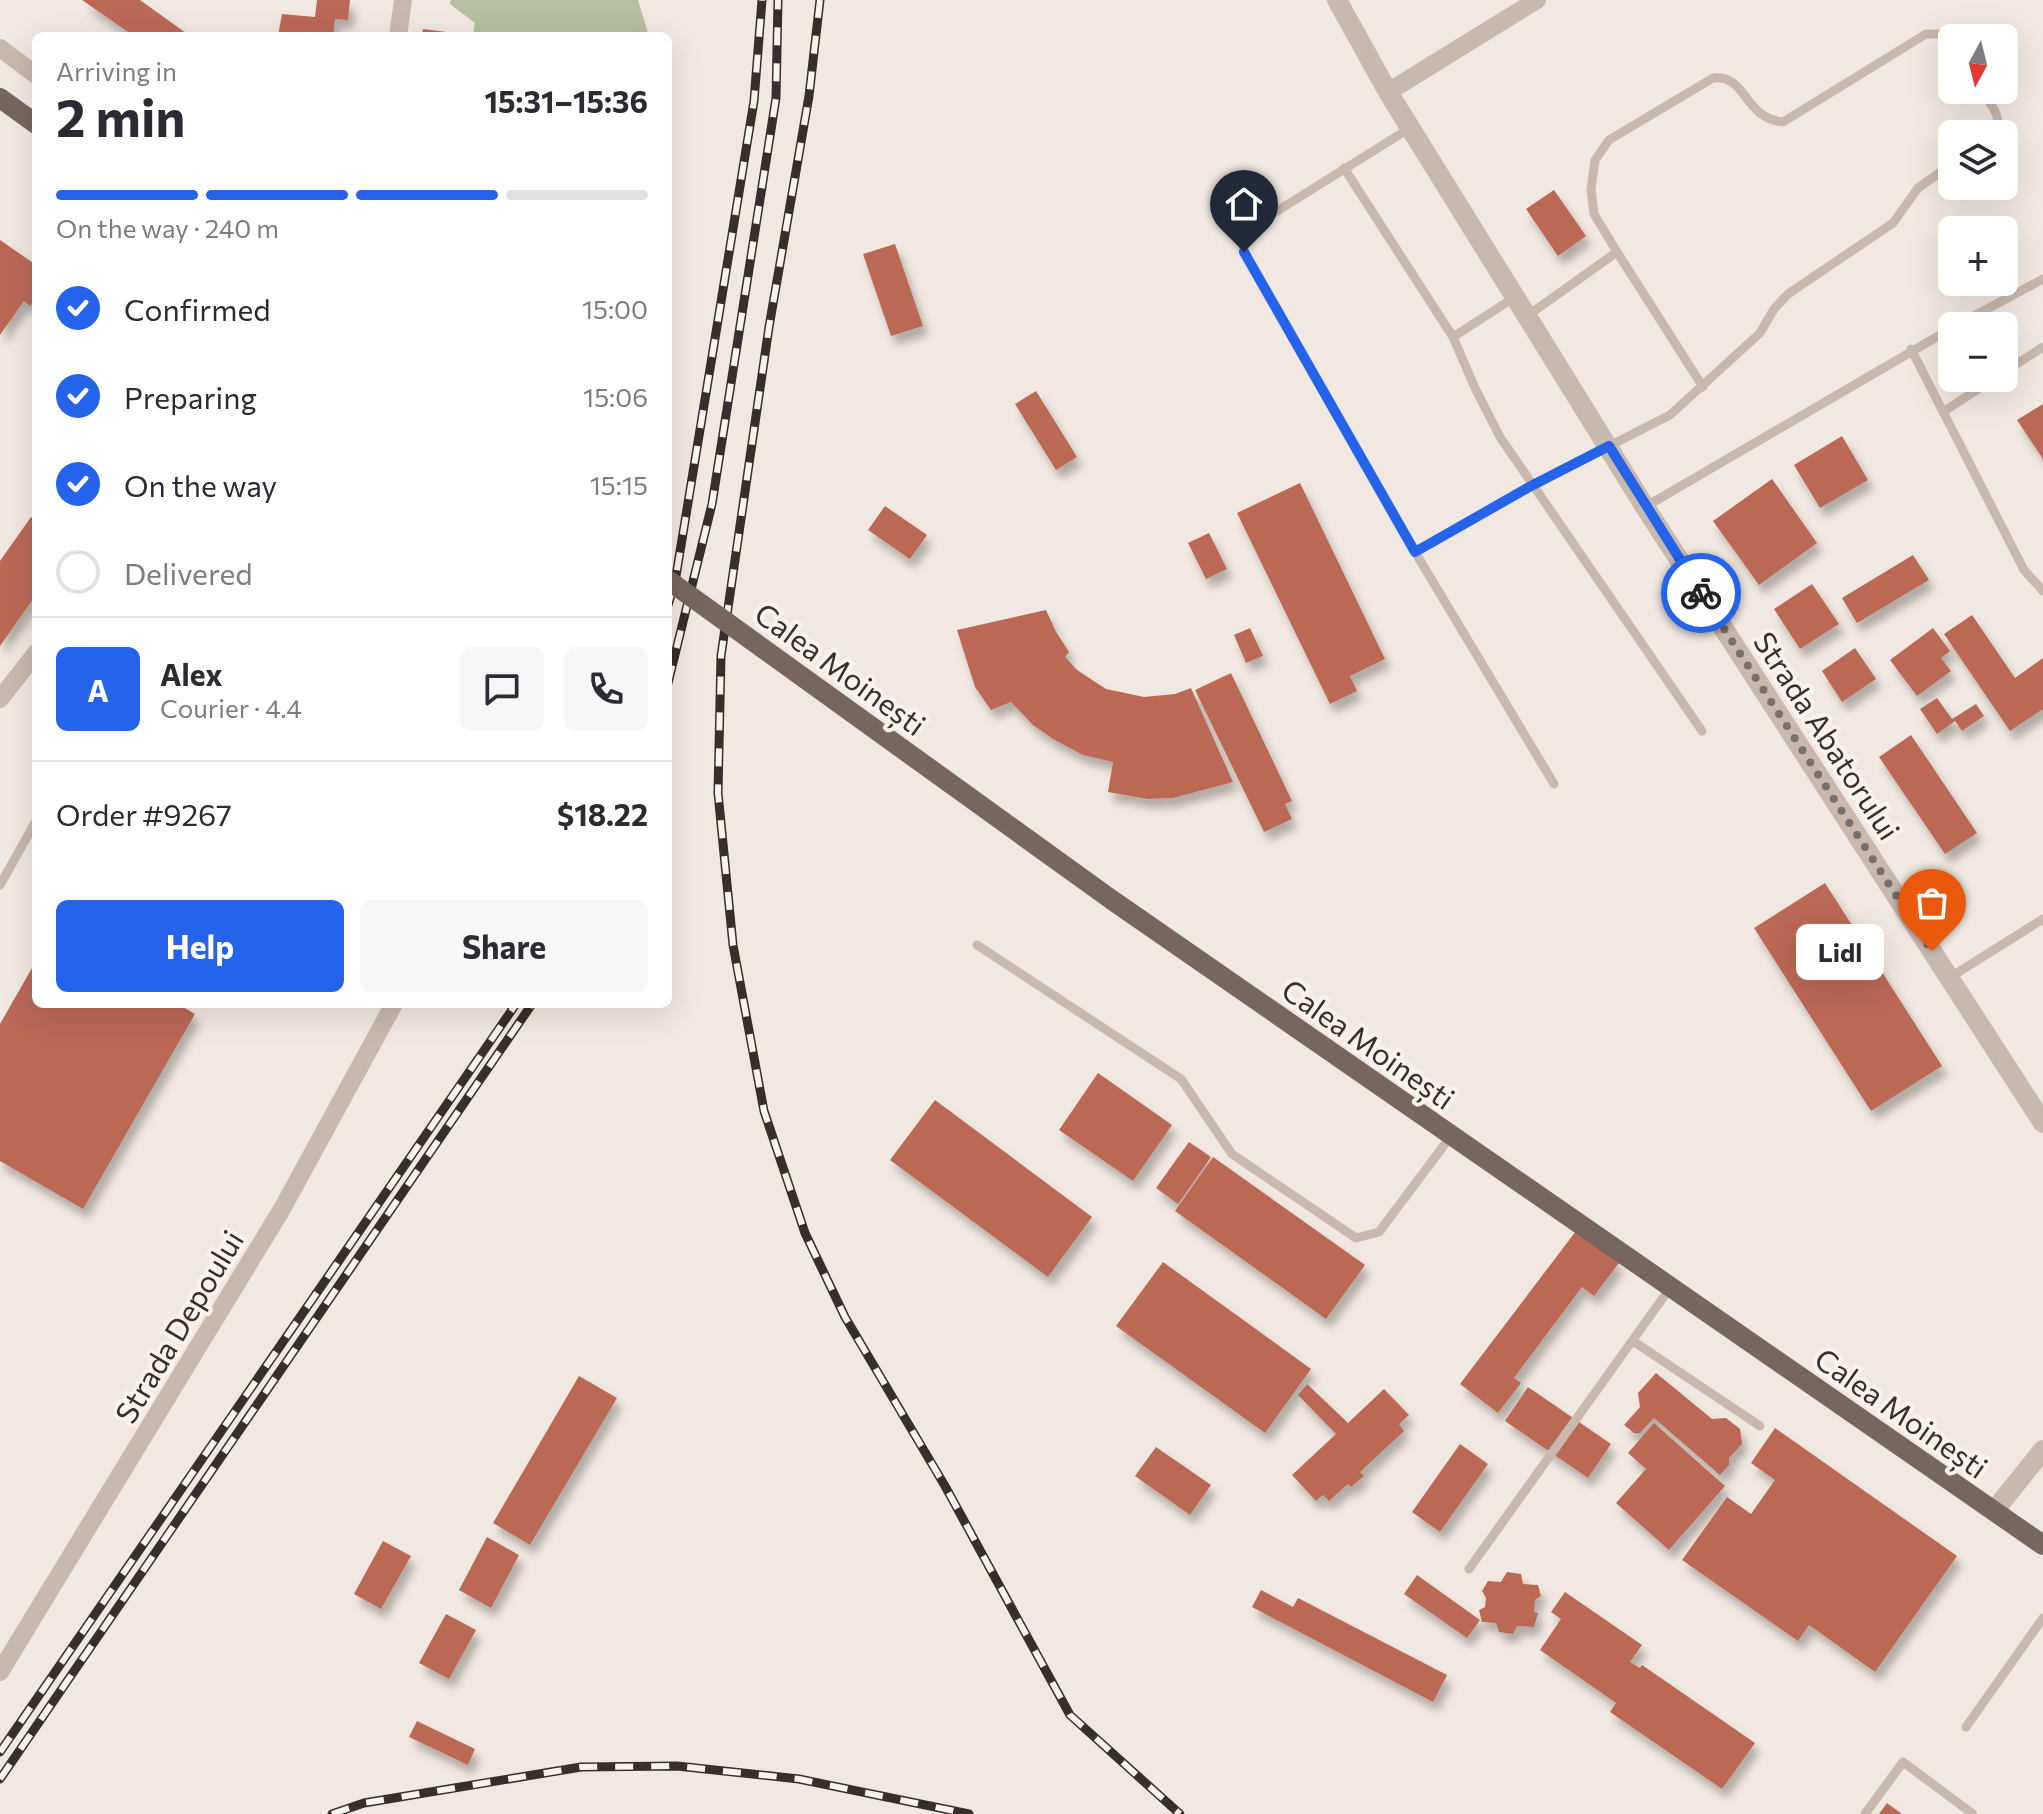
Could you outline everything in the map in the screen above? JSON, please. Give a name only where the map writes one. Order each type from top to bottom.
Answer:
[{"type":"main road","points":[[0,98],[32,121]]},
{"type":"main road","name":"Calea Moinești","points":[[672,583],[1112,900],[2043,1545]]},
{"type":"street","points":[[399,32],[403,0]]},
{"type":"street","name":"Strada Abatorului","points":[[1337,0],[1388,92],[1645,507],[2043,1123]]},
{"type":"street","points":[[1388,92],[1537,0]]},
{"type":"street","points":[[0,48],[32,72]]},
{"type":"street","points":[[0,699],[32,658]]},
{"type":"street","name":"Strada Depoului","points":[[0,1672],[282,1209],[392,1008]]},
{"type":"street","points":[[1994,1511],[2043,1450]]},
{"type":"lane","points":[[1703,387],[1594,214],[1591,189],[1595,160],[1609,140],[1713,78],[1723,76],[1731,79],[1760,115],[1783,122],[1926,34],[1938,34]]},
{"type":"lane","points":[[1410,128],[1250,228],[1242,238],[1244,252],[1415,552],[1554,784]]},
{"type":"lane","points":[[1344,168],[1453,337],[1500,437],[1531,486],[1702,731]]},
{"type":"lane","points":[[1415,552],[1531,486],[1670,415],[1760,333],[1774,309],[1788,294],[1893,223],[1918,188],[1938,174]]},
{"type":"lane","points":[[1527,316],[1617,252]]},
{"type":"lane","points":[[1982,312],[2043,279]]},
{"type":"lane","points":[[1453,337],[1515,297]]},
{"type":"lane","points":[[1645,507],[1938,335]]},
{"type":"lane","points":[[2018,363],[2043,347]]},
{"type":"lane","points":[[1911,349],[2024,570],[2043,591]]},
{"type":"lane","points":[[1943,412],[1974,392]]},
{"type":"lane","points":[[0,885],[32,828]]},
{"type":"lane","points":[[1949,978],[2043,919]]},
{"type":"lane","points":[[977,945],[1181,1079],[1232,1154],[1356,1238],[1379,1232],[1451,1136]]},
{"type":"lane","points":[[1469,1569],[1670,1288]]},
{"type":"lane","points":[[1633,1341],[1760,1426]]},
{"type":"lane","points":[[1966,1727],[2043,1618]]},
{"type":"lane","points":[[1865,1814],[1903,1762],[1973,1814]]},
{"type":"green space","points":[[451,0],[638,0],[648,32],[474,32],[475,23],[450,4]]},
{"type":"building","points":[[82,0],[140,0],[184,32],[128,32]]},
{"type":"building","points":[[317,0],[350,0],[348,20],[335,19],[333,32],[279,32],[282,14],[315,17]]},
{"type":"building","points":[[1554,190],[1586,236],[1558,256],[1526,209]]},
{"type":"building","points":[[0,240],[32,262],[32,303],[30,306],[24,301],[0,335]]},
{"type":"building","points":[[895,244],[923,326],[891,336],[863,254]]},
{"type":"building","points":[[1036,391],[1077,457],[1056,470],[1015,404]]},
{"type":"building","points":[[2043,404],[2043,459],[2017,420]]},
{"type":"building","points":[[1842,436],[1868,480],[1820,508],[1794,465]]},
{"type":"building","points":[[1772,479],[1817,543],[1759,585],[1713,521]]},
{"type":"building","points":[[1300,483],[1385,659],[1350,676],[1357,691],[1330,704],[1237,513]]},
{"type":"building","points":[[885,506],[927,535],[910,559],[868,530]]},
{"type":"building","points":[[32,518],[32,601],[0,646],[0,561]]},
{"type":"building","points":[[1209,533],[1227,569],[1206,579],[1188,543]]},
{"type":"building","points":[[1913,555],[1929,580],[1857,623],[1842,598]]},
{"type":"building","points":[[1812,584],[1839,624],[1800,649],[1774,609]]},
{"type":"building","points":[[1046,610],[1069,652],[1065,657],[1077,670],[1106,689],[1144,697],[1175,694],[1191,688],[1233,782],[1173,798],[1148,799],[1108,792],[1113,762],[1083,755],[1053,739],[1033,725],[1011,702],[991,710],[975,687],[957,630]]},
{"type":"building","points":[[1972,615],[2015,678],[2043,658],[2043,709],[2010,731],[1944,634]]},
{"type":"building","points":[[1250,628],[1263,656],[1246,663],[1234,635]]},
{"type":"building","points":[[1933,628],[1950,651],[1941,658],[1951,671],[1917,696],[1890,660]]},
{"type":"building","points":[[1855,648],[1876,679],[1842,702],[1822,671]]},
{"type":"building","points":[[1231,673],[1292,801],[1285,804],[1292,819],[1264,832],[1195,690]]},
{"type":"building","points":[[1937,698],[1952,719],[1976,704],[1984,716],[1962,731],[1955,721],[1937,734],[1920,709]]},
{"type":"building","points":[[1911,735],[1977,833],[1945,854],[1879,757]]},
{"type":"building","points":[[1825,883],[1942,1066],[1871,1111],[1754,928]]},
{"type":"building","points":[[32,968],[32,1008],[185,1008],[195,1014],[83,1209],[0,1161],[0,1024]]},
{"type":"building","points":[[1098,1073],[1172,1125],[1133,1181],[1059,1130]]},
{"type":"building","points":[[935,1100],[1092,1217],[1048,1277],[890,1160]]},
{"type":"building","points":[[1189,1142],[1211,1157],[1178,1204],[1156,1188]]},
{"type":"building","points":[[1213,1157],[1365,1265],[1326,1319],[1175,1211]]},
{"type":"building","points":[[1576,1231],[1619,1263],[1594,1296],[1582,1287],[1514,1378],[1521,1383],[1498,1413],[1460,1384]]},
{"type":"building","points":[[1163,1262],[1311,1369],[1265,1433],[1116,1326]]},
{"type":"building","points":[[1656,1373],[1712,1419],[1726,1418],[1740,1429],[1742,1444],[1729,1458],[1729,1465],[1720,1475],[1654,1418],[1640,1433],[1634,1433],[1624,1425],[1640,1407],[1638,1393]]},
{"type":"building","points":[[579,1376],[617,1398],[530,1545],[493,1523]]},
{"type":"building","points":[[1307,1384],[1348,1423],[1384,1389],[1409,1415],[1399,1424],[1404,1431],[1360,1472],[1364,1476],[1351,1487],[1348,1484],[1329,1501],[1323,1495],[1316,1501],[1292,1475],[1336,1434],[1298,1395]]},
{"type":"building","points":[[1528,1387],[1611,1444],[1588,1478],[1505,1421]]},
{"type":"building","points":[[1654,1423],[1725,1486],[1669,1550],[1616,1503],[1646,1469],[1628,1453]]},
{"type":"building","points":[[1775,1428],[1957,1556],[1875,1672],[1809,1625],[1798,1641],[1682,1560],[1727,1497],[1751,1514],[1775,1480],[1751,1463]]},
{"type":"building","points":[[1460,1444],[1488,1464],[1440,1532],[1412,1512]]},
{"type":"building","points":[[1156,1447],[1211,1485],[1190,1515],[1135,1476]]},
{"type":"building","points":[[487,1537],[519,1555],[491,1608],[459,1590]]},
{"type":"building","points":[[383,1541],[411,1556],[381,1609],[354,1594]]},
{"type":"building","points":[[1507,1572],[1521,1574],[1523,1584],[1538,1585],[1541,1596],[1535,1600],[1534,1612],[1538,1613],[1534,1627],[1517,1626],[1513,1634],[1499,1632],[1496,1623],[1482,1622],[1479,1610],[1485,1607],[1486,1598],[1482,1591],[1488,1581],[1501,1582]]},
{"type":"building","points":[[1417,1575],[1480,1620],[1467,1638],[1404,1594]]},
{"type":"building","points":[[1261,1590],[1293,1607],[1298,1598],[1447,1675],[1433,1702],[1252,1607]]},
{"type":"building","points":[[1565,1592],[1642,1645],[1630,1662],[1640,1668],[1642,1665],[1755,1743],[1722,1789],[1610,1712],[1616,1703],[1540,1650],[1561,1619],[1551,1612]]},
{"type":"building","points":[[446,1614],[476,1630],[449,1679],[419,1663]]},
{"type":"building","points":[[417,1721],[475,1749],[468,1765],[409,1737]]},
{"type":"building","points":[[1887,1803],[1902,1814],[1879,1814]]},
{"type":"railway","points":[[672,592],[754,101],[762,0]]},
{"type":"railway","points":[[672,667],[712,504],[776,98],[778,0]]},
{"type":"railway","points":[[820,0],[809,96],[769,327],[721,656],[718,793],[733,945],[764,1111],[805,1233],[845,1317],[945,1486],[1070,1715],[1180,1814]]},
{"type":"railway","points":[[0,1752],[513,1008]]},
{"type":"railway","points":[[0,1779],[529,1008]]},
{"type":"railway","points":[[332,1814],[364,1803],[581,1767],[677,1766],[799,1779],[969,1814]]},
{"type":"way so far","points":[[1701,593],[1932,951]]},
{"type":"place","name":"Lidl","points":[[1932,951]]},
{"type":"route","points":[[1244,252],[1415,552],[1609,446],[1701,593]]}]
